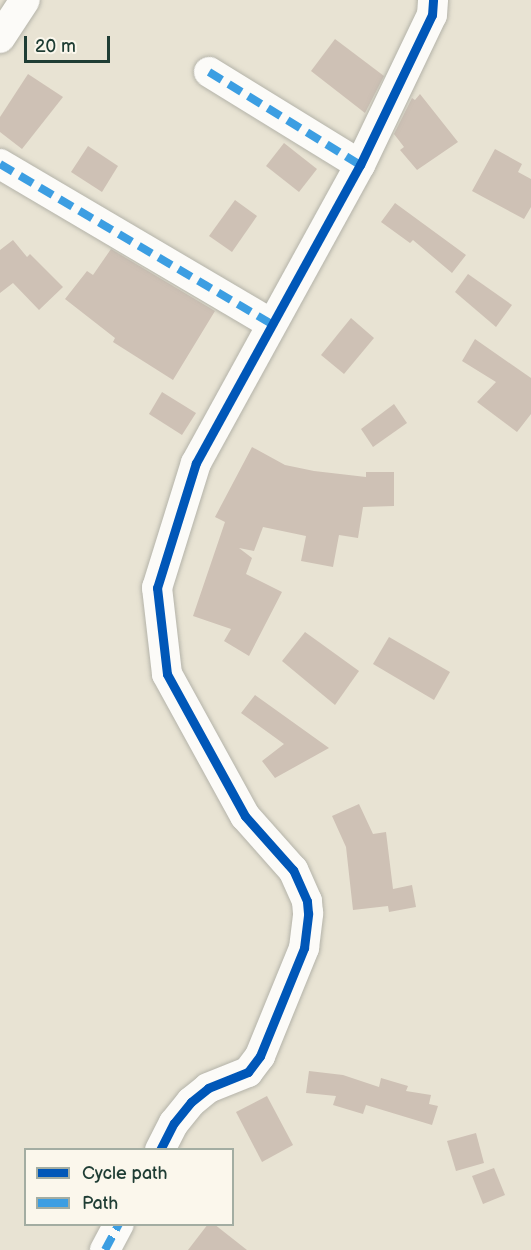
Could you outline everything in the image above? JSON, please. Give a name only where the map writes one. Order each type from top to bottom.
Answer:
[{"type":"street","points":[[0,38],[25,0]]},
{"type":"street","points":[[161,1148],[191,1102],[208,1089],[248,1072],[260,1056],[303,948],[307,928],[307,901],[293,870],[245,816],[167,674],[157,588],[196,463],[270,323],[360,165],[432,15],[433,0]]},
{"type":"street","points":[[209,72],[360,165]]},
{"type":"street","points":[[0,164],[270,323]]},
{"type":"street","points":[[105,1250],[118,1226]]},
{"type":"building","points":[[335,39],[384,76],[365,113],[311,71]]},
{"type":"building","points":[[28,74],[63,97],[22,149],[0,132],[0,117]]},
{"type":"building","points":[[420,94],[458,142],[417,170],[400,150],[404,147],[394,134],[412,98],[415,100]]},
{"type":"building","points":[[284,143],[317,169],[299,192],[266,166]]},
{"type":"building","points":[[88,146],[118,166],[102,192],[71,172]]},
{"type":"building","points":[[495,149],[522,164],[518,172],[531,179],[531,207],[524,219],[472,191]]},
{"type":"building","points":[[235,200],[257,216],[232,252],[209,236]]},
{"type":"building","points":[[395,203],[466,255],[452,273],[413,240],[410,243],[381,222]]},
{"type":"building","points":[[13,240],[27,257],[30,254],[63,287],[39,310],[13,283],[0,293],[0,250]]},
{"type":"building","points":[[111,249],[215,311],[173,380],[113,342],[115,338],[65,299],[87,271],[93,275]]},
{"type":"building","points":[[468,274],[512,305],[496,327],[455,292]]},
{"type":"building","points":[[351,318],[374,338],[344,374],[321,355]]},
{"type":"building","points":[[475,339],[531,378],[531,414],[517,432],[477,402],[496,382],[462,361]]},
{"type":"building","points":[[162,392],[196,413],[182,435],[149,414]]},
{"type":"building","points":[[394,404],[407,423],[373,447],[361,429]]},
{"type":"building","points":[[252,447],[285,465],[314,471],[366,477],[366,472],[394,472],[394,506],[363,507],[358,538],[339,535],[333,567],[301,561],[306,536],[263,527],[254,551],[239,548],[252,558],[246,574],[282,592],[249,656],[224,641],[231,629],[193,616],[225,522],[215,517]]},
{"type":"building","points":[[305,632],[359,671],[335,705],[282,661]]},
{"type":"building","points":[[389,637],[450,672],[434,700],[373,664]]},
{"type":"building","points":[[255,695],[329,748],[275,778],[262,761],[284,744],[241,713]]},
{"type":"building","points":[[359,804],[373,834],[386,832],[393,889],[412,885],[416,907],[389,912],[388,906],[353,910],[346,847],[332,816]]},
{"type":"building","points":[[309,1071],[343,1075],[379,1087],[381,1078],[408,1086],[406,1091],[431,1095],[429,1104],[438,1106],[432,1125],[366,1105],[363,1114],[333,1105],[336,1096],[306,1093]]},
{"type":"building","points":[[267,1096],[293,1145],[262,1162],[236,1112]]},
{"type":"building","points":[[476,1133],[484,1163],[456,1171],[447,1141]]},
{"type":"building","points":[[494,1168],[505,1195],[483,1204],[472,1176]]},
{"type":"building","points":[[206,1226],[217,1226],[247,1250],[188,1250]]},
{"type":"marked path","points":[[209,72],[360,165]]},
{"type":"marked path","points":[[0,164],[270,323]]},
{"type":"marked path","points":[[105,1250],[118,1226]]},
{"type":"cycle path","points":[[161,1148],[174,1123],[191,1102],[208,1088],[248,1072],[260,1056],[304,948],[308,913],[307,901],[293,870],[245,816],[167,674],[157,588],[196,463],[360,165],[432,15],[433,0]]}]
